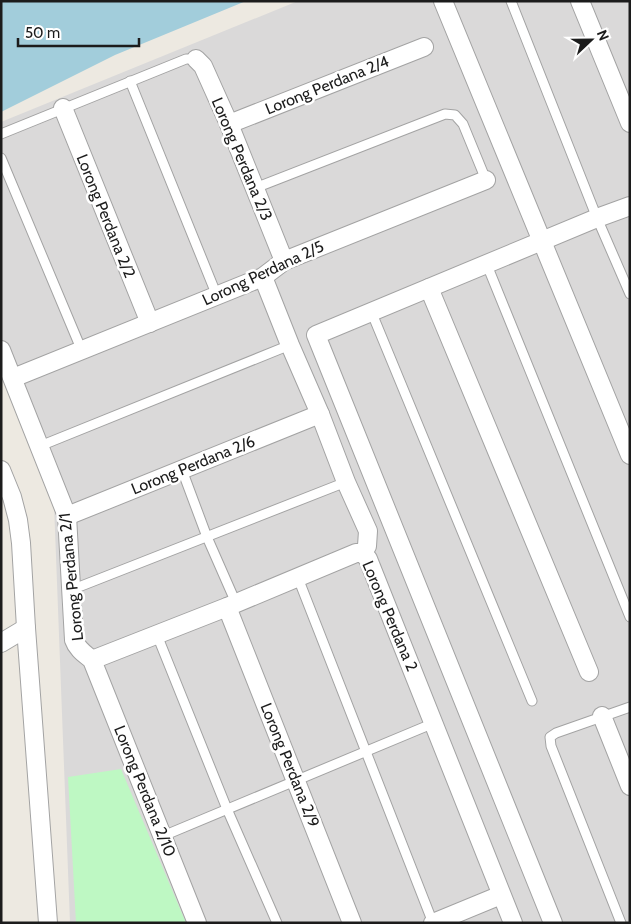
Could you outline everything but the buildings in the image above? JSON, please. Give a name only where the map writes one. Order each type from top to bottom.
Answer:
[{"type":"street","points":[[443,1],[630,455]]},
{"type":"street","points":[[580,1],[630,123]]},
{"type":"street","name":"Lorong Perdana 2/4","points":[[229,124],[424,47]]},
{"type":"street","name":"Lorong Perdana 2/3","points":[[196,59],[203,66],[229,124],[284,261]]},
{"type":"street","name":"Lorong Perdana 2/2","points":[[63,108],[150,324]]},
{"type":"street","name":"Lorong Perdana 2/5","points":[[13,378],[263,277],[284,261],[486,180]]},
{"type":"street","points":[[553,923],[316,335],[630,206]]},
{"type":"street","points":[[263,277],[346,482],[368,531],[367,546],[363,553]]},
{"type":"street","points":[[430,288],[589,672]]},
{"type":"street","name":"Lorong Perdana 2/1","points":[[1,350],[67,516],[74,640],[76,646],[92,660]]},
{"type":"street","name":"Lorong Perdana 2/6","points":[[67,516],[320,414]]},
{"type":"street","points":[[1,470],[12,497],[21,543],[48,923]]},
{"type":"street","name":"Lorong Perdana 2","points":[[92,660],[356,553],[363,553],[368,559],[513,923]]},
{"type":"street","name":"Lorong Perdana 2/9","points":[[231,605],[352,923]]},
{"type":"street","points":[[1,642],[26,628]]},
{"type":"street","name":"Lorong Perdana 2/10","points":[[92,660],[197,923]]},
{"type":"street","points":[[602,716],[630,786]]},
{"type":"street","points":[[433,923],[501,895]]},
{"type":"lane","points":[[510,1],[597,218],[630,294]]},
{"type":"lane","points":[[1,134],[186,59],[196,59]]},
{"type":"lane","points":[[130,81],[217,296]]},
{"type":"lane","points":[[255,188],[445,114],[455,116],[463,124],[486,180]]},
{"type":"lane","points":[[1,158],[82,351]]},
{"type":"lane","points":[[487,265],[630,617]]},
{"type":"lane","points":[[371,312],[532,701]]},
{"type":"lane","points":[[40,446],[290,345]]},
{"type":"lane","points":[[182,470],[231,605]]},
{"type":"lane","points":[[71,590],[346,482]]},
{"type":"lane","points":[[298,578],[433,923]]},
{"type":"lane","points":[[158,634],[227,809],[276,923]]},
{"type":"lane","points":[[620,923],[551,746],[550,737],[556,733],[630,707]]},
{"type":"lane","points":[[163,836],[434,723]]},
{"type":"shaded area","points":[[298,1],[630,1],[630,923],[70,923],[54,504],[1,376],[1,122]]},
{"type":"green space","points":[[121,769],[186,923],[76,923],[68,777]]},
{"type":"water","points":[[1,1],[246,1],[115,55],[1,112]]}]
